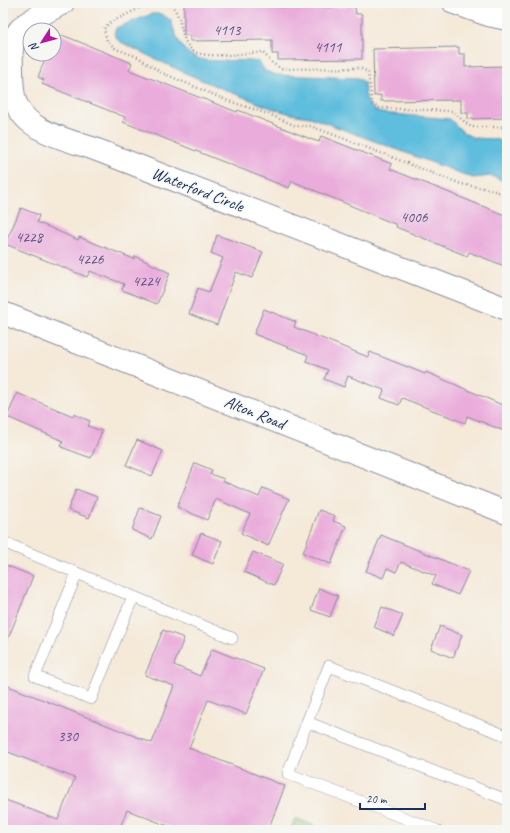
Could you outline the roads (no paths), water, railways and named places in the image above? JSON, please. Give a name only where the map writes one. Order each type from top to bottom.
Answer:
[{"type":"street","name":"Waterford Circle","points":[[63,3],[23,26],[13,41],[11,52],[14,97],[20,111],[31,122],[45,132],[107,154],[507,309]]},
{"type":"street","points":[[454,3],[488,15],[507,19]]},
{"type":"street","name":"Alton Road","points":[[3,313],[507,513]]},
{"type":"lane","points":[[3,542],[232,638]]},
{"type":"lane","points":[[77,573],[35,676],[92,699],[133,597]]},
{"type":"lane","points":[[436,830],[288,774],[328,666],[507,736]]},
{"type":"lane","points":[[307,722],[507,800]]},
{"type":"water","points":[[152,14],[161,14],[171,20],[177,38],[185,50],[204,60],[259,62],[265,71],[276,75],[358,78],[364,82],[367,101],[376,111],[381,113],[450,119],[464,133],[474,138],[494,139],[507,143],[507,182],[491,176],[473,178],[310,117],[287,113],[265,106],[201,80],[151,57],[119,41],[114,34],[116,28]]}]
